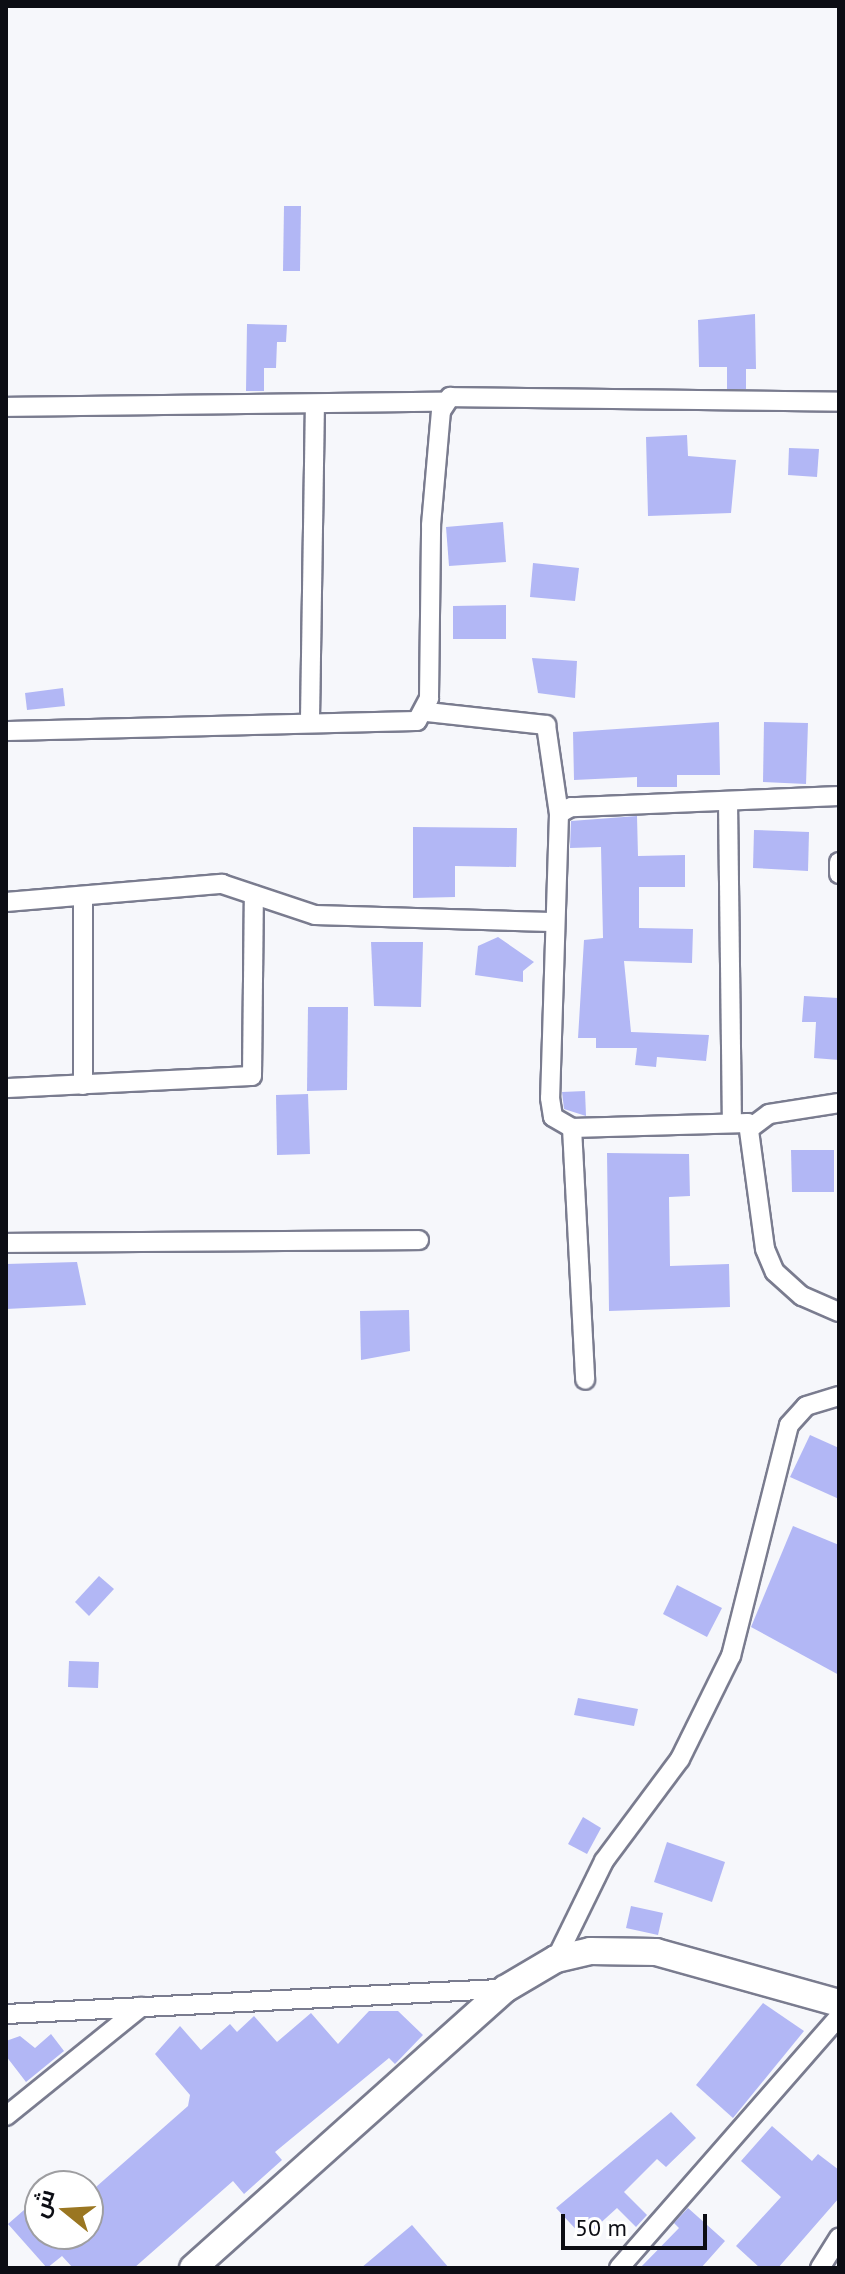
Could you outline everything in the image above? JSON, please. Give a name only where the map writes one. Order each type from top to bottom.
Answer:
[{"type":"main road","points":[[193,2268],[505,1989],[556,1959],[590,1951],[656,1952],[839,2003]]},
{"type":"street","points":[[6,407],[444,402],[457,395],[636,405],[839,402]]},
{"type":"street","points":[[427,712],[425,610],[444,402]]},
{"type":"street","points":[[310,719],[315,404]]},
{"type":"street","points":[[6,731],[310,719],[417,721],[427,712],[546,725],[559,814],[551,922],[550,1098],[553,1117],[572,1128],[732,1121],[753,1126]]},
{"type":"street","points":[[559,814],[571,807],[839,796]]},
{"type":"street","points":[[728,801],[732,1121]]},
{"type":"street","points":[[839,862],[839,874]]},
{"type":"street","points":[[6,902],[83,899],[193,885],[254,895],[315,915],[551,922]]},
{"type":"street","points":[[6,1088],[252,1076],[254,895]]},
{"type":"street","points":[[83,899],[83,1085]]},
{"type":"street","points":[[753,1126],[769,1114],[839,1103]]},
{"type":"street","points":[[753,1126],[765,1249],[775,1272],[802,1296],[839,1312]]},
{"type":"street","points":[[572,1128],[585,1380]]},
{"type":"street","points":[[6,1243],[419,1240]]},
{"type":"street","points":[[556,1959],[604,1861],[680,1759],[731,1656],[789,1425],[806,1406],[839,1396]]},
{"type":"street","points":[[6,2014],[505,1989]]},
{"type":"street","points":[[6,2116],[141,2007]]},
{"type":"street","points":[[619,2268],[839,2017]]},
{"type":"street","points":[[820,2268],[839,2238]]},
{"type":"building","points":[[284,206],[301,206],[300,271],[283,271]]},
{"type":"building","points":[[755,314],[756,369],[746,369],[746,389],[727,389],[727,367],[699,367],[698,320]]},
{"type":"building","points":[[247,324],[287,325],[286,342],[277,342],[276,368],[264,368],[264,391],[246,391]]},
{"type":"building","points":[[687,435],[688,456],[736,460],[731,513],[648,516],[646,437]]},
{"type":"building","points":[[789,448],[819,449],[817,477],[788,475]]},
{"type":"building","points":[[503,522],[506,562],[449,566],[446,527]]},
{"type":"building","points":[[533,563],[579,568],[575,601],[530,597]]},
{"type":"building","points":[[506,605],[506,639],[453,639],[453,606]]},
{"type":"building","points":[[532,658],[577,661],[575,698],[538,693]]},
{"type":"building","points":[[63,688],[65,706],[27,710],[25,693]]},
{"type":"building","points":[[719,722],[720,775],[677,775],[677,787],[637,787],[637,777],[574,780],[573,732]]},
{"type":"building","points":[[764,722],[808,723],[806,784],[763,782]]},
{"type":"building","points":[[637,816],[638,856],[685,855],[685,887],[639,887],[639,928],[693,929],[692,963],[624,961],[631,1032],[709,1035],[706,1061],[657,1057],[656,1067],[635,1065],[637,1048],[596,1048],[596,1038],[578,1038],[584,940],[603,938],[601,847],[570,848],[571,821]]},
{"type":"building","points":[[413,827],[517,828],[516,867],[455,866],[455,897],[413,898]]},
{"type":"building","points":[[754,830],[809,832],[808,871],[753,868]]},
{"type":"building","points":[[498,937],[534,962],[523,971],[523,982],[475,975],[478,946]]},
{"type":"building","points":[[371,942],[423,942],[421,1007],[374,1006]]},
{"type":"building","points":[[804,996],[838,998],[839,1060],[814,1058],[816,1022],[802,1022]]},
{"type":"building","points":[[308,1007],[348,1007],[347,1090],[307,1091]]},
{"type":"building","points":[[585,1091],[586,1116],[564,1109],[562,1092]]},
{"type":"building","points":[[308,1094],[310,1154],[277,1155],[276,1095]]},
{"type":"building","points":[[791,1150],[834,1150],[834,1192],[792,1192]]},
{"type":"building","points":[[607,1153],[689,1154],[690,1196],[669,1197],[670,1266],[729,1264],[730,1307],[609,1311]]},
{"type":"building","points":[[77,1262],[86,1305],[6,1309],[6,1264]]},
{"type":"building","points":[[409,1310],[410,1351],[361,1360],[360,1311]]},
{"type":"building","points":[[810,1435],[839,1448],[839,1499],[790,1477]]},
{"type":"building","points":[[793,1526],[839,1545],[839,1675],[751,1627]]},
{"type":"building","points":[[99,1576],[114,1589],[89,1616],[75,1602]]},
{"type":"building","points":[[677,1585],[722,1608],[707,1637],[663,1614]]},
{"type":"building","points":[[69,1661],[99,1662],[98,1688],[68,1687]]},
{"type":"building","points":[[578,1698],[638,1709],[634,1726],[574,1715]]},
{"type":"building","points":[[583,1817],[601,1828],[587,1854],[568,1844]]},
{"type":"building","points":[[667,1842],[725,1862],[712,1902],[654,1882]]},
{"type":"building","points":[[631,1906],[663,1913],[658,1935],[626,1928]]},
{"type":"building","points":[[763,2003],[804,2031],[733,2118],[696,2085]]},
{"type":"building","points":[[369,2011],[398,2011],[423,2035],[395,2064],[389,2058],[275,2152],[282,2160],[244,2194],[233,2181],[134,2268],[73,2268],[62,2256],[47,2268],[31,2250],[104,2250],[104,2180],[188,2106],[190,2095],[155,2054],[180,2026],[201,2050],[230,2024],[237,2032],[254,2016],[277,2042],[311,2013],[338,2044]]},
{"type":"building","points":[[51,2034],[64,2051],[26,2082],[6,2056],[6,2041],[20,2036],[35,2048]]},
{"type":"building","points":[[671,2112],[696,2138],[666,2167],[657,2159],[624,2192],[647,2215],[636,2227],[617,2208],[584,2238],[556,2208]]},
{"type":"building","points":[[772,2126],[812,2161],[818,2154],[839,2170],[839,2198],[778,2268],[760,2268],[736,2246],[781,2197],[741,2161]]},
{"type":"building","points":[[688,2208],[725,2241],[701,2268],[640,2268],[679,2228],[674,2223]]},
{"type":"building","points":[[24,2210],[24,2242],[8,2224]]},
{"type":"building","points":[[412,2225],[449,2268],[361,2268]]}]
